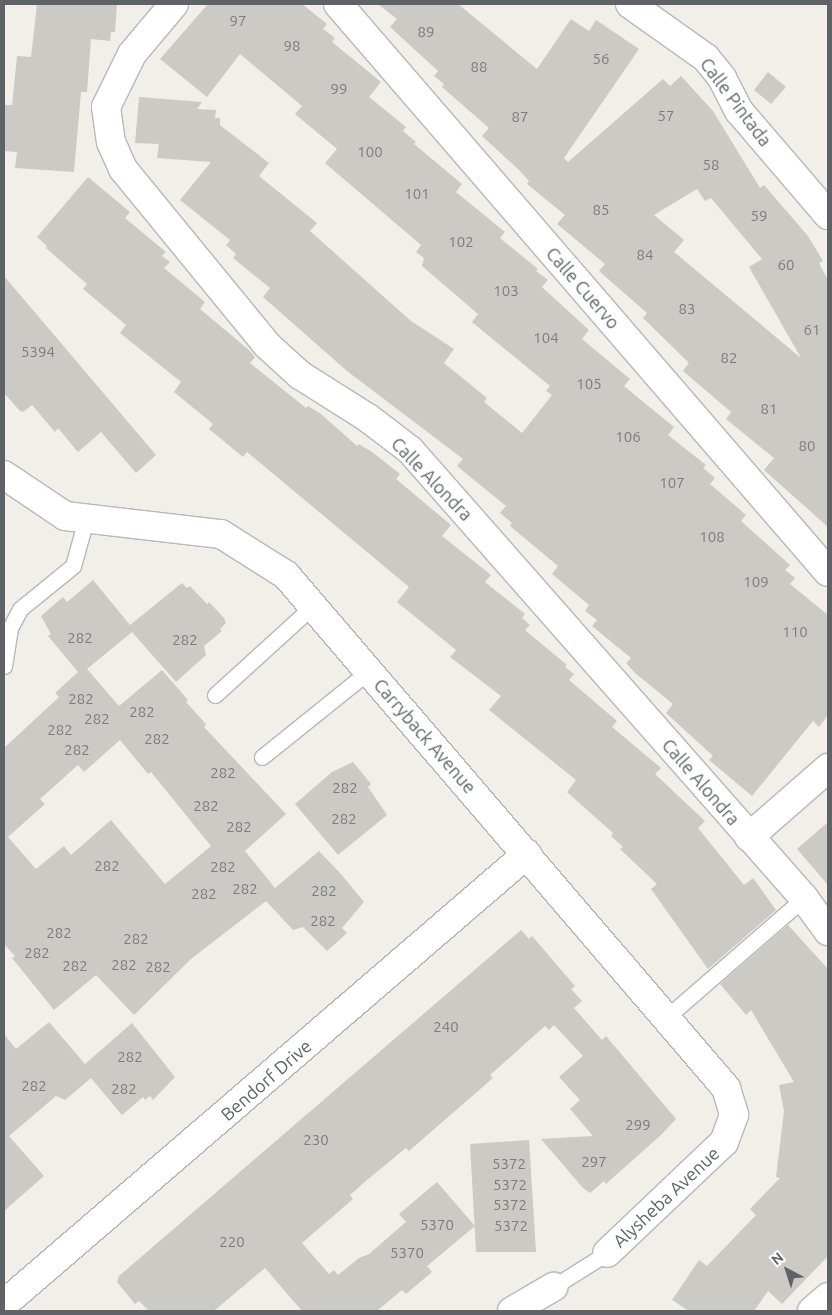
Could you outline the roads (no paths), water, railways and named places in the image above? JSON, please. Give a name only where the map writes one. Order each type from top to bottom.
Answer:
[{"type":"street","name":"Calle Alondra","points":[[174,4],[132,54],[106,107],[111,142],[123,169],[267,345],[300,375],[368,418],[410,450],[748,837],[804,898],[828,931]]},
{"type":"street","name":"Calle Cuervo","points":[[338,4],[828,572]]},
{"type":"street","name":"Calle Pintada","points":[[630,4],[706,58],[722,78],[739,112],[828,214]]},
{"type":"street","name":"Carryback Avenue","points":[[4,475],[65,516],[220,534],[286,575],[314,605],[726,1088],[734,1115],[724,1142]]},
{"type":"street","points":[[748,837],[828,768]]},
{"type":"street","name":"Bendorf Drive","points":[[4,1304],[527,854]]},
{"type":"street","name":"Alysheba Avenue","points":[[607,1253],[724,1142]]},
{"type":"street","points":[[512,1311],[554,1287]]},
{"type":"street","points":[[812,1311],[828,1296]]},
{"type":"lane","points":[[4,666],[10,628],[20,609],[73,566],[86,519]]},
{"type":"lane","points":[[215,695],[314,605]]},
{"type":"lane","points":[[262,757],[369,671]]},
{"type":"lane","points":[[667,1017],[804,898]]},
{"type":"lane","points":[[554,1287],[607,1253]]}]
